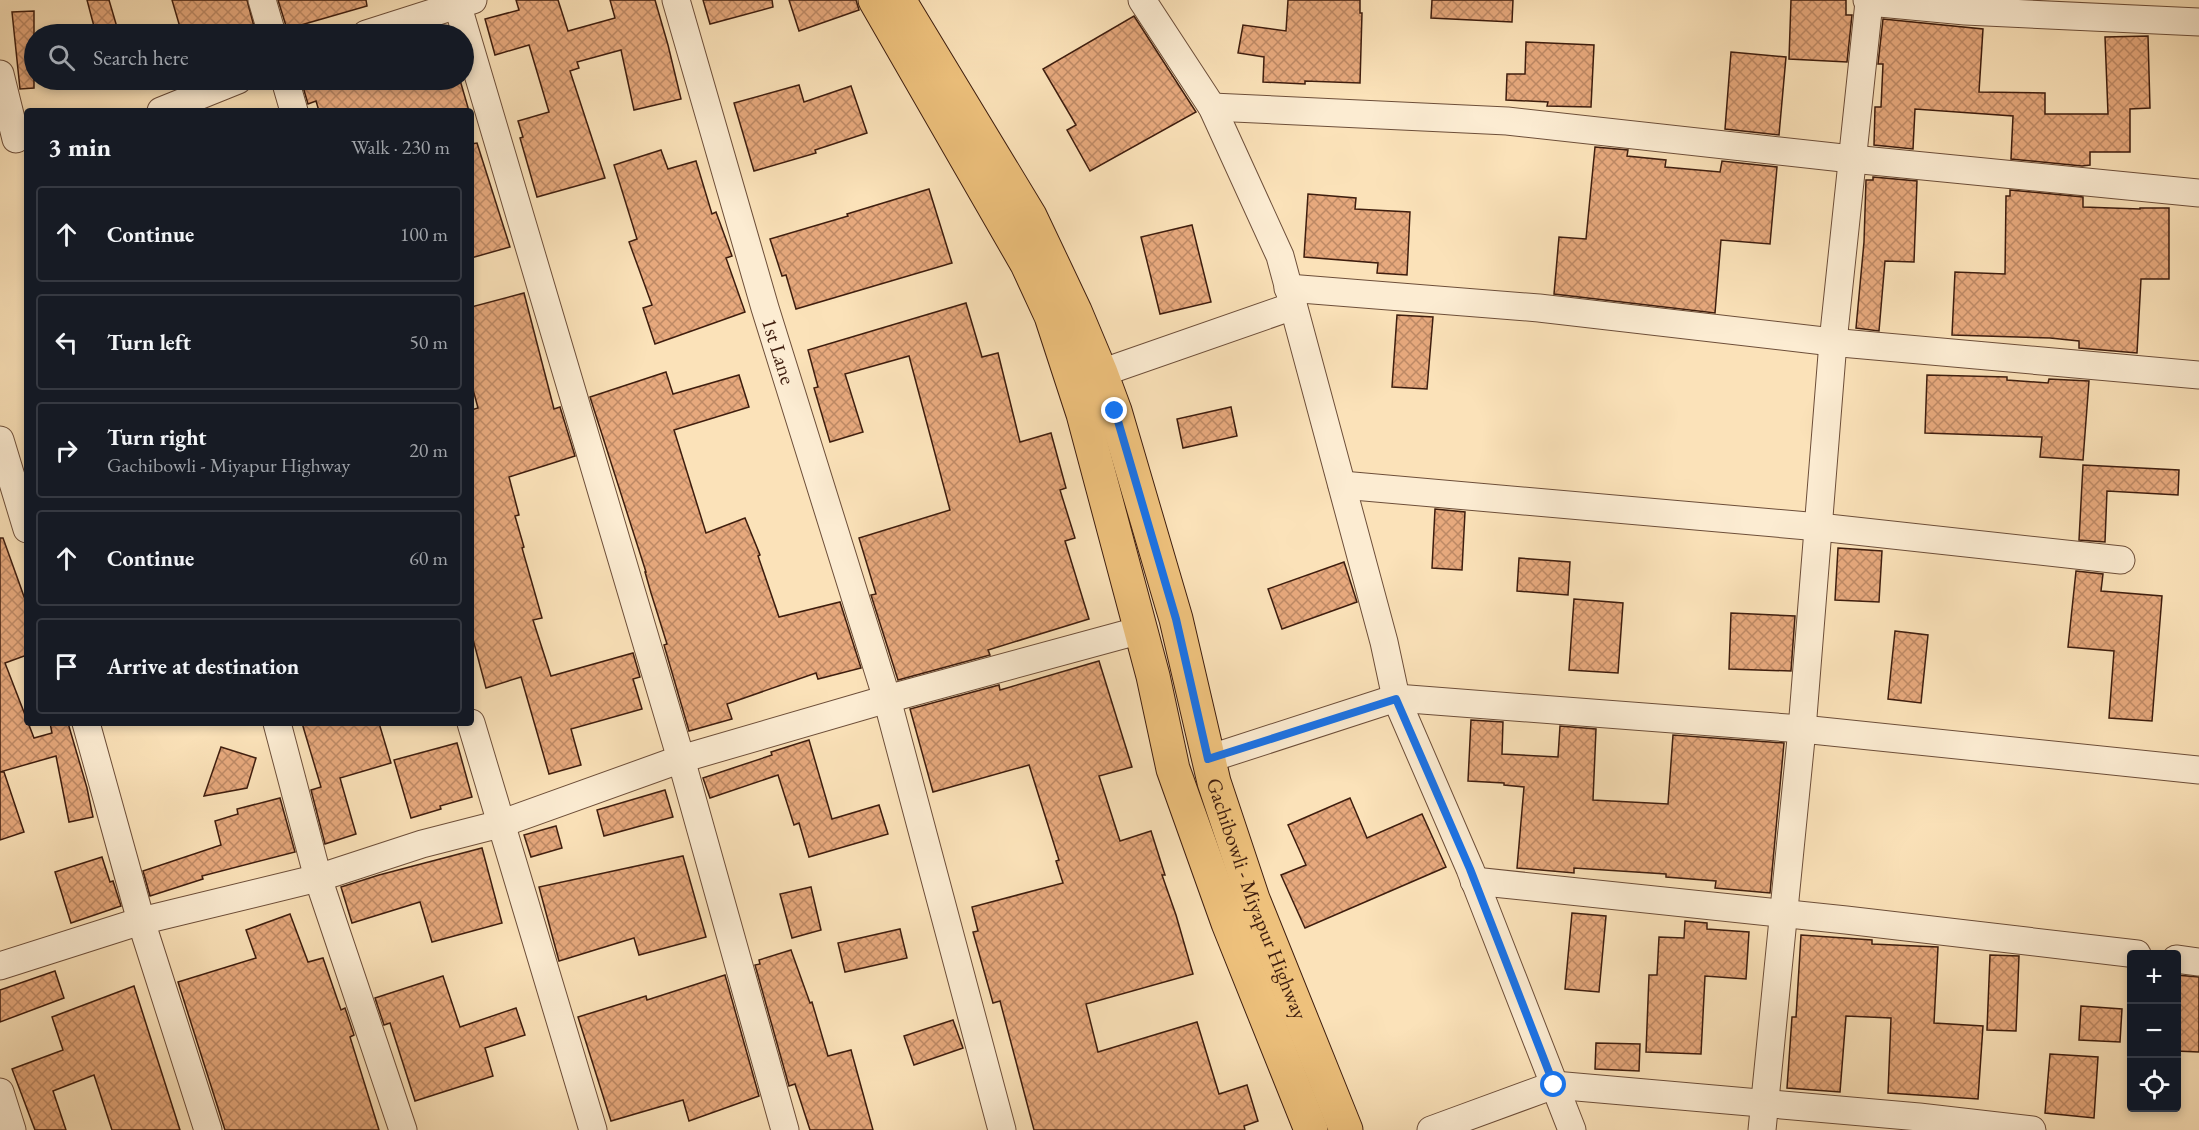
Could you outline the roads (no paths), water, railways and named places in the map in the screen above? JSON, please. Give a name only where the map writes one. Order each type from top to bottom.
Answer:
[{"type":"main road","points":[[875,0],[1027,239]]},
{"type":"main road","points":[[899,0],[1030,216],[1027,239]]},
{"type":"main road","name":"Gachibowli - Miyapur Highway","points":[[1027,239],[1075,311],[1115,411],[1176,619],[1208,759],[1253,899],[1346,1130]]},
{"type":"main road","name":"Gachibowli - Miyapur Highway","points":[[1027,239],[1027,264],[1051,316],[1083,414],[1153,676],[1173,769],[1228,923],[1311,1130]]},
{"type":"street","points":[[262,0],[269,24]]},
{"type":"street","name":"1st Lane","points":[[676,0],[765,308],[887,699],[1002,1130]]},
{"type":"street","points":[[1142,0],[1160,31],[1212,107],[1280,256],[1384,642],[1396,699],[1474,881],[1572,1130]]},
{"type":"street","points":[[1763,1117],[1802,729],[1833,342],[1868,1],[2182,15]]},
{"type":"street","points":[[396,24],[462,2],[468,24]]},
{"type":"street","points":[[474,43],[681,759],[785,1130]]},
{"type":"street","points":[[0,74],[14,141]]},
{"type":"street","points":[[168,108],[213,90]]},
{"type":"street","points":[[288,90],[293,108]]},
{"type":"street","points":[[1212,107],[1507,121],[1852,159],[2199,193]]},
{"type":"street","points":[[1101,373],[1291,297],[1539,308],[1833,342],[2199,375]]},
{"type":"street","points":[[0,440],[24,519]]},
{"type":"street","points":[[1342,484],[1819,527],[2121,560]]},
{"type":"street","points":[[0,966],[141,921],[318,878],[422,844],[500,824],[681,759],[887,699],[1141,630]]},
{"type":"street","points":[[1208,759],[1396,699],[1802,729],[2199,770]]},
{"type":"street","points":[[87,726],[141,921],[208,1130]]},
{"type":"street","points":[[278,726],[318,878],[403,1130]]},
{"type":"street","points":[[472,726],[593,1130]]},
{"type":"street","points":[[1474,881],[2127,953]]},
{"type":"street","points":[[2181,960],[2199,962]]},
{"type":"street","points":[[1431,1130],[1554,1085],[1763,1117],[1919,1117],[2031,1130]]},
{"type":"street","points":[[0,1092],[12,1130]]}]
